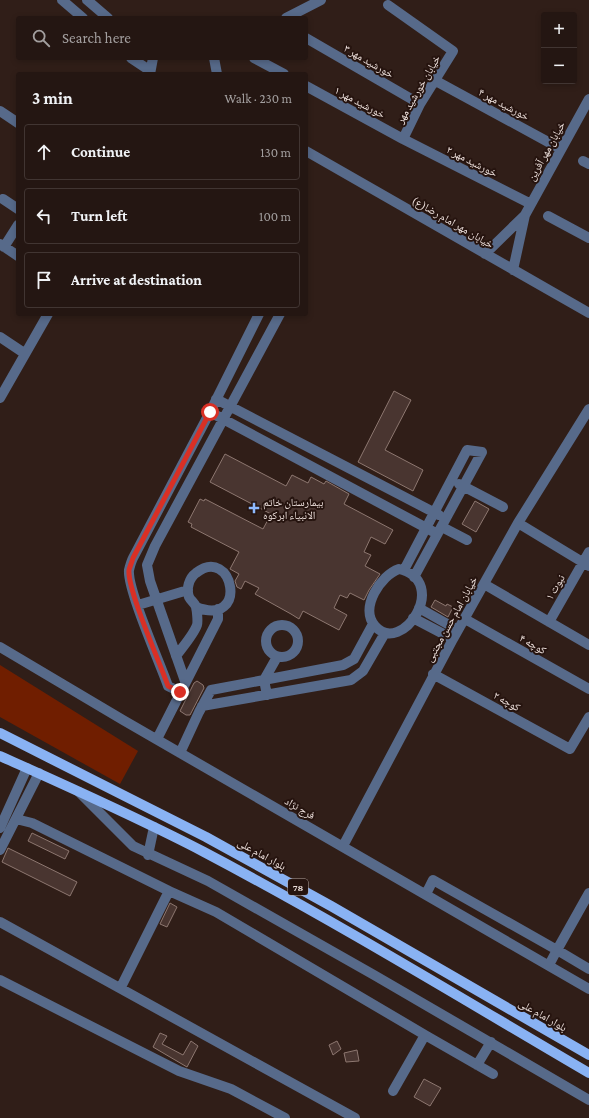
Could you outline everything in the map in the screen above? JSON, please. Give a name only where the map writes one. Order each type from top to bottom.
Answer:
[{"type":"main road","name":"بلوار امام علی","points":[[0,733],[206,837],[332,906],[589,1055]]},
{"type":"main road","name":"78","points":[[0,756],[78,790],[204,852],[330,922],[589,1073]]},
{"type":"main road","points":[[120,810],[127,796]]},
{"type":"street","points":[[62,0],[80,16]]},
{"type":"street","points":[[87,0],[106,16]]},
{"type":"street","points":[[290,16],[321,0]]},
{"type":"street","name":"خیابان خورشید مهر","points":[[388,6],[453,52],[420,104],[403,139]]},
{"type":"street","name":"خورشید مهر ۳","points":[[308,39],[420,104]]},
{"type":"street","points":[[134,60],[150,72],[153,60]]},
{"type":"street","points":[[258,60],[280,72]]},
{"type":"street","name":"خورشید مهر ۴","points":[[436,81],[561,149]]},
{"type":"street","name":"خورشید مهر ۱","points":[[308,87],[403,139]]},
{"type":"street","name":"خیابان مهر آفرین","points":[[513,270],[525,215],[589,99]]},
{"type":"street","points":[[0,111],[16,122]]},
{"type":"street","name":"خورشید مهر ۲","points":[[403,139],[531,204]]},
{"type":"street","name":"خیابان مهر امام رضا(ع)","points":[[308,152],[589,313]]},
{"type":"street","points":[[3,199],[16,208]]},
{"type":"street","name":"خیابان مهر آفرین","points":[[485,254],[525,215]]},
{"type":"street","points":[[548,216],[589,238]]},
{"type":"street","points":[[16,228],[2,245],[16,255]]},
{"type":"street","points":[[0,398],[24,353],[47,316]]},
{"type":"street","points":[[180,692],[168,686],[138,605],[131,583],[129,570],[133,558],[210,412],[258,316]]},
{"type":"street","points":[[185,681],[150,581],[147,565],[155,546],[279,316]]},
{"type":"street","points":[[0,337],[24,353]]},
{"type":"street","points":[[216,399],[435,512],[442,527]]},
{"type":"street","name":"خیابان امام حسن مجتبی","points":[[343,846],[433,674],[518,523],[589,410]]},
{"type":"street","points":[[210,412],[426,528],[442,527],[467,540]]},
{"type":"street","points":[[404,570],[468,450],[482,452],[414,577]]},
{"type":"street","points":[[452,480],[503,507]]},
{"type":"street","points":[[518,523],[586,565]]},
{"type":"street","name":"نبوت ۱","points":[[549,622],[586,565],[589,552]]},
{"type":"street","points":[[212,567],[223,572],[230,580],[232,592],[227,602],[218,609],[207,611],[196,607],[189,598],[188,590],[192,576],[201,569],[212,567]]},
{"type":"street","points":[[399,569],[410,571],[414,577],[423,592],[419,608],[403,630],[395,634],[385,633],[373,624],[369,615],[370,604],[374,593],[390,572],[399,569]]},
{"type":"street","points":[[484,584],[589,645]]},
{"type":"street","points":[[138,605],[188,590]]},
{"type":"street","points":[[176,656],[197,625],[196,607]]},
{"type":"street","points":[[419,608],[455,635]]},
{"type":"street","points":[[157,739],[185,681],[218,619],[218,609]]},
{"type":"street","points":[[413,618],[455,635]]},
{"type":"street","name":"کوچه ۴","points":[[465,619],[589,689]]},
{"type":"street","points":[[180,753],[211,690],[343,665],[354,659],[373,624]]},
{"type":"street","points":[[202,706],[351,680],[363,670],[385,633]]},
{"type":"street","name":"فرج نژاد","points":[[0,647],[180,753],[589,989]]},
{"type":"street","points":[[267,695],[264,680],[277,657]]},
{"type":"street","points":[[311,670],[313,686]]},
{"type":"street","name":"کوچه ۲","points":[[433,674],[570,749],[589,718]]},
{"type":"street","points":[[0,828],[27,768]]},
{"type":"street","points":[[0,850],[39,773]]},
{"type":"street","points":[[78,790],[133,846],[148,855],[208,881],[491,1042],[589,1100]]},
{"type":"street","points":[[16,819],[32,823],[169,891],[216,912],[493,1074]]},
{"type":"street","points":[[148,855],[154,827]]},
{"type":"street","points":[[426,894],[434,880],[589,968]]},
{"type":"street","points":[[121,987],[169,891]]},
{"type":"street","points":[[549,965],[589,893]]},
{"type":"street","points":[[490,931],[498,917]]},
{"type":"street","points":[[0,922],[121,987],[355,1118]]},
{"type":"street","points":[[0,980],[178,1071],[231,1089],[285,1118]]},
{"type":"street","points":[[393,1091],[425,1035]]},
{"type":"street","points":[[477,1065],[491,1042]]},
{"type":"shaded area","points":[[0,665],[138,751],[120,784],[0,717]]},
{"type":"building","points":[[394,391],[411,400],[385,450],[423,470],[413,491],[358,462]]},
{"type":"building","points":[[225,454],[286,486],[292,475],[308,483],[311,477],[324,484],[326,481],[349,494],[344,504],[393,530],[385,544],[371,537],[364,552],[371,555],[365,566],[380,574],[364,600],[350,593],[347,598],[340,595],[334,608],[347,615],[339,630],[303,611],[299,619],[255,594],[259,588],[245,581],[241,589],[237,587],[235,581],[239,574],[230,569],[239,552],[191,527],[192,524],[188,522],[200,499],[204,501],[205,499],[263,529],[271,514],[210,482]]},
{"type":"building","points":[[475,501],[489,509],[476,532],[462,524]]},
{"type":"building","points":[[435,600],[446,606],[447,604],[453,607],[448,617],[431,607]]},
{"type":"building","points":[[197,681],[203,685],[204,688],[190,715],[186,715],[180,711],[194,683]]},
{"type":"building","points":[[32,833],[69,851],[65,859],[28,841]]},
{"type":"building","points":[[8,848],[77,882],[70,896],[2,862]]},
{"type":"building","points":[[170,903],[177,907],[167,927],[160,924]]},
{"type":"building","points":[[160,1033],[167,1036],[162,1044],[183,1055],[191,1041],[198,1046],[187,1067],[153,1047]]},
{"type":"building","points":[[337,1041],[341,1049],[333,1055],[329,1045]]},
{"type":"building","points":[[357,1050],[359,1061],[346,1062],[344,1053]]},
{"type":"building","points":[[424,1079],[441,1088],[430,1106],[414,1097]]},
{"type":"place","name":"بیمارستان خاتم الانبیاء ابرکوه","points":[[254,508]]},
{"type":"route","points":[[180,692],[168,686],[138,605],[131,583],[129,570],[133,558],[210,412]]}]
